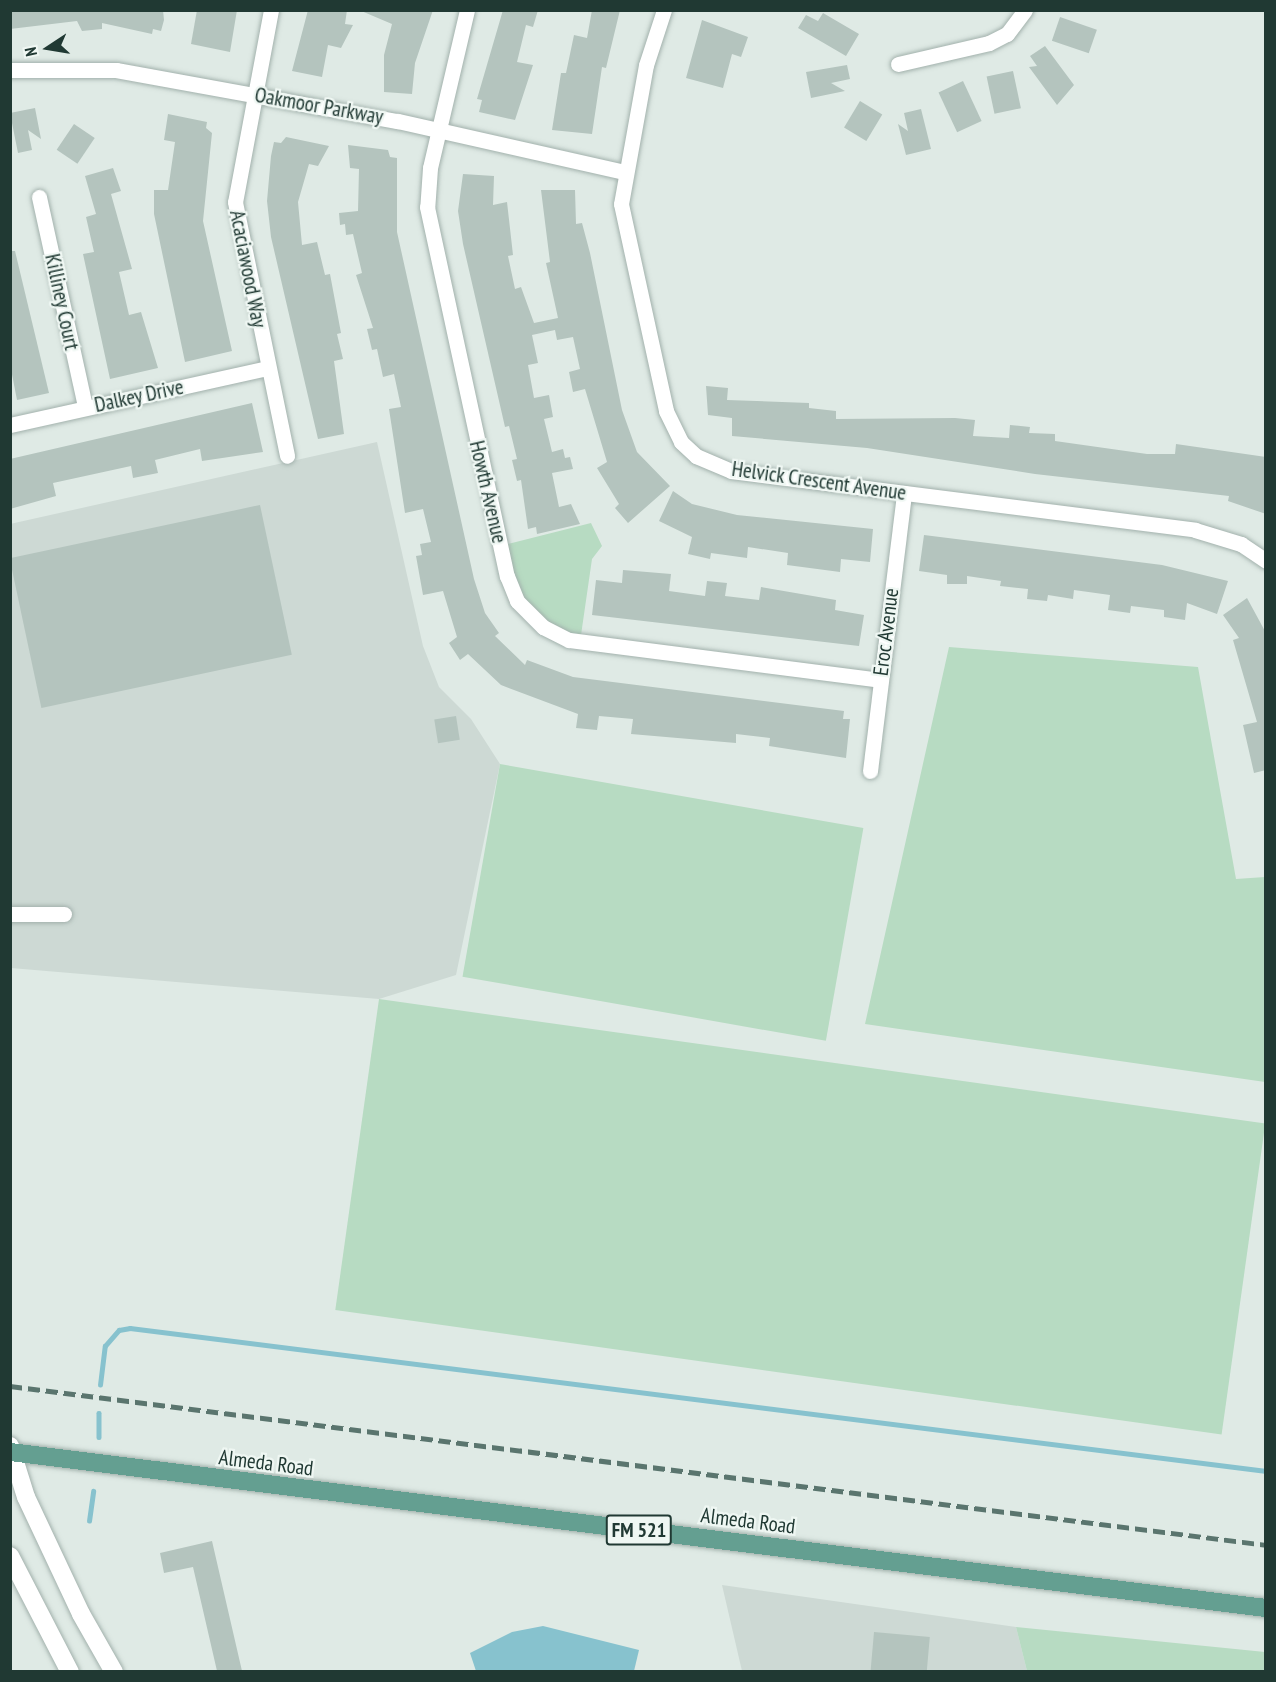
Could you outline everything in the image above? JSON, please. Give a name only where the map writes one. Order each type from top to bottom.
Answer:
[{"type":"main road","name":"Almeda Road","points":[[11,1450],[1266,1608]]},
{"type":"main road","points":[[11,1450],[31,1508],[81,1614],[114,1671]]},
{"type":"main road","points":[[10,1556],[70,1671]]},
{"type":"street","name":"Acaciawood Way","points":[[271,10],[252,94],[235,202],[267,368],[287,456]]},
{"type":"street","name":"Howth Avenue","points":[[467,10],[427,184],[430,231],[507,576],[523,610],[543,627],[569,640],[880,680]]},
{"type":"street","name":"Helvick Crescent Avenue","points":[[664,10],[646,66],[625,171],[623,219],[666,411],[681,442],[712,466],[731,471],[1195,530],[1241,544],[1266,561]]},
{"type":"street","points":[[898,64],[989,43],[1007,34],[1025,10]]},
{"type":"street","name":"Oakmoor Parkway","points":[[10,70],[116,70],[438,130],[625,171]]},
{"type":"street","name":"Killiney Court","points":[[39,197],[85,407]]},
{"type":"street","name":"Dalkey Drive","points":[[10,424],[267,368]]},
{"type":"street","name":"Eroc Avenue","points":[[870,771],[904,493]]},
{"type":"street","points":[[10,914],[64,914]]},
{"type":"shaded area","points":[[377,442],[423,646],[439,687],[471,719],[500,764],[456,975],[379,999],[11,968],[10,524]]},
{"type":"shaded area","points":[[722,1585],[1016,1627],[1027,1671],[742,1671]]},
{"type":"green space","points":[[591,523],[602,546],[592,559],[580,642],[533,619],[500,546]]},
{"type":"green space","points":[[949,647],[1198,667],[1236,879],[1265,877],[1265,1082],[865,1024]]},
{"type":"green space","points":[[500,764],[863,828],[826,1041],[462,977]]},
{"type":"green space","points":[[379,999],[1265,1124],[1222,1435],[335,1310]]},
{"type":"green space","points":[[1016,1627],[1265,1652],[1265,1671],[1027,1671]]},
{"type":"water","points":[[543,1626],[639,1650],[634,1671],[476,1671],[470,1653],[512,1632]]},
{"type":"building","points":[[10,10],[163,10],[164,20],[161,31],[153,29],[152,34],[102,23],[102,29],[82,31],[77,21],[10,29]]},
{"type":"building","points":[[197,10],[237,10],[230,52],[191,44]]},
{"type":"building","points":[[308,10],[347,10],[345,24],[353,25],[341,48],[328,45],[322,77],[292,71]]},
{"type":"building","points":[[359,10],[433,10],[415,63],[412,94],[384,92],[384,55],[392,24]]},
{"type":"building","points":[[503,10],[538,10],[533,27],[526,25],[517,62],[533,65],[515,120],[479,112],[482,100],[477,99]]},
{"type":"building","points":[[592,10],[620,10],[606,68],[602,67],[592,134],[552,130],[561,73],[566,73],[574,35],[587,38]]},
{"type":"building","points":[[823,13],[859,34],[846,56],[798,28],[806,15],[818,21]]},
{"type":"building","points":[[1060,17],[1097,30],[1089,53],[1052,41]]},
{"type":"building","points":[[702,20],[748,37],[741,57],[732,54],[723,88],[686,78]]},
{"type":"building","points":[[1045,46],[1074,85],[1057,105],[1029,67],[1037,66],[1030,56]]},
{"type":"building","points":[[847,65],[850,79],[831,83],[845,91],[811,98],[806,72]]},
{"type":"building","points":[[1013,71],[1021,108],[994,114],[987,77]]},
{"type":"building","points":[[963,81],[982,121],[957,132],[939,92]]},
{"type":"building","points":[[860,101],[882,114],[866,141],[844,128]]},
{"type":"building","points":[[35,108],[41,139],[28,130],[32,150],[18,153],[10,113]]},
{"type":"building","points":[[921,109],[931,149],[906,155],[898,124],[908,131],[904,113]]},
{"type":"building","points":[[168,114],[207,122],[206,128],[212,133],[203,221],[232,351],[185,362],[154,214],[154,190],[168,190],[175,142],[164,140]]},
{"type":"building","points":[[74,124],[95,138],[77,164],[57,150]]},
{"type":"building","points":[[286,137],[329,146],[318,166],[309,164],[298,202],[302,245],[317,242],[325,275],[330,274],[341,333],[337,334],[343,359],[334,361],[344,434],[318,439],[271,237],[267,201],[274,142],[281,143]]},
{"type":"building","points":[[348,145],[388,150],[390,157],[397,158],[397,232],[474,579],[485,613],[499,633],[495,636],[525,665],[527,660],[573,677],[844,711],[843,719],[850,719],[846,758],[769,746],[770,738],[736,734],[736,743],[631,734],[633,719],[599,716],[597,730],[576,728],[578,714],[501,685],[468,654],[460,660],[449,643],[457,637],[443,591],[423,595],[416,556],[422,555],[420,544],[431,542],[423,509],[405,513],[389,409],[401,407],[394,374],[383,377],[377,349],[372,350],[367,329],[373,328],[356,275],[362,273],[353,234],[346,235],[345,224],[340,225],[339,213],[358,211],[359,169],[350,168]]},
{"type":"building","points":[[113,168],[121,191],[111,194],[132,269],[119,272],[129,315],[141,312],[158,368],[110,379],[83,254],[94,252],[86,217],[96,214],[85,176]]},
{"type":"building","points":[[463,174],[494,176],[493,205],[507,202],[513,255],[508,256],[515,289],[521,287],[534,323],[558,318],[546,263],[550,262],[541,190],[575,190],[576,224],[582,223],[590,253],[622,410],[637,452],[670,486],[628,523],[615,508],[619,504],[597,468],[607,462],[585,389],[573,392],[569,372],[580,369],[573,337],[557,340],[555,330],[532,335],[538,363],[528,365],[534,398],[549,395],[553,417],[544,419],[552,452],[563,449],[565,458],[570,457],[573,469],[552,473],[559,507],[571,504],[580,524],[537,534],[536,527],[528,529],[521,480],[517,481],[512,460],[517,459],[509,426],[505,427],[463,244],[458,211]]},
{"type":"building","points":[[10,251],[15,251],[49,393],[17,400],[10,364]]},
{"type":"building","points":[[706,386],[728,388],[727,400],[809,403],[809,408],[836,411],[836,419],[955,418],[975,420],[973,436],[1009,438],[1010,425],[1030,427],[1029,433],[1055,434],[1055,441],[1147,454],[1175,454],[1176,444],[1266,457],[1266,514],[1228,501],[1229,496],[1035,474],[867,448],[732,436],[732,418],[708,415]]},
{"type":"building","points":[[252,403],[263,452],[202,461],[200,449],[155,460],[158,473],[133,478],[131,466],[53,483],[56,496],[10,509],[10,459]]},
{"type":"building","points":[[673,491],[692,504],[737,515],[873,529],[870,562],[841,559],[840,572],[787,565],[788,553],[748,547],[747,558],[711,553],[710,559],[688,554],[692,537],[659,521]]},
{"type":"building","points":[[260,505],[292,655],[41,708],[10,558]]},
{"type":"building","points":[[924,535],[1162,565],[1228,581],[1217,614],[1187,603],[1185,620],[1164,617],[1164,610],[1131,606],[1130,613],[1108,610],[1110,595],[1074,590],[1073,599],[1048,595],[1047,601],[1027,599],[1028,589],[1000,586],[1001,581],[967,576],[967,584],[947,584],[947,575],[919,571]]},
{"type":"building","points":[[623,570],[671,574],[669,591],[705,596],[707,581],[727,583],[725,596],[759,600],[761,587],[836,600],[835,610],[864,615],[859,646],[592,615],[596,580],[622,583]]},
{"type":"building","points":[[1247,598],[1266,633],[1266,770],[1254,773],[1243,725],[1257,722],[1233,640],[1239,638],[1223,615]]},
{"type":"building","points":[[456,716],[460,740],[438,743],[434,719]]},
{"type":"building","points":[[212,1541],[242,1671],[217,1671],[193,1567],[164,1573],[160,1553]]},
{"type":"building","points":[[874,1632],[930,1637],[927,1672],[871,1671]]},
{"type":"waterway","points":[[100,1385],[105,1346],[119,1330],[130,1328],[1266,1471]]},
{"type":"waterway","points":[[99,1413],[99,1437]]},
{"type":"waterway","points":[[89,1521],[93,1491]]},
{"type":"railway","points":[[10,1386],[1266,1545]]}]
